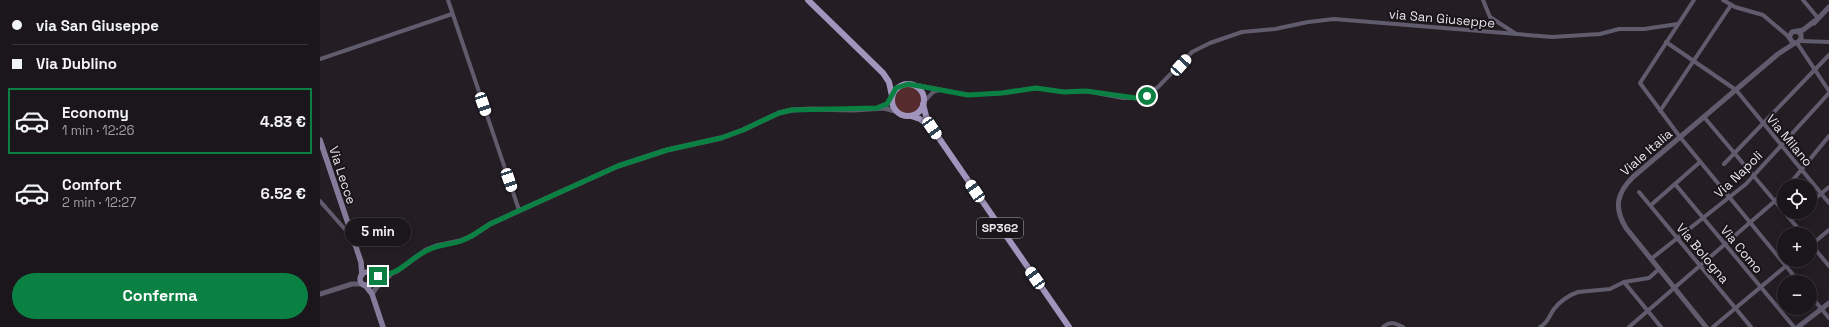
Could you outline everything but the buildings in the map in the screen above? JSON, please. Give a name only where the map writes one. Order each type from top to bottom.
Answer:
[{"type":"main road","points":[[808,0],[883,73],[893,80],[904,84],[912,84]]},
{"type":"main road","points":[[883,73],[889,82],[895,111]]},
{"type":"main road","points":[[892,97],[896,88],[904,84]]},
{"type":"main road","name":"SP362","points":[[912,84],[922,93],[926,116],[932,128],[1069,327]]},
{"type":"main road","points":[[911,116],[919,112],[924,103]]},
{"type":"main road","name":"SP362","points":[[895,111],[905,116],[920,119],[932,128]]},
{"type":"main road","name":"Via Lecce","points":[[320,140],[361,262],[362,276]]},
{"type":"main road","name":"Via Lecce","points":[[361,262],[371,274]]},
{"type":"main road","points":[[372,294],[373,282],[371,274],[366,273],[362,276],[364,285],[372,294],[383,327]]},
{"type":"main road","points":[[364,285],[370,286],[373,282]]},
{"type":"street","points":[[448,0],[519,210]]},
{"type":"street","points":[[1483,0],[1490,17],[1517,34]]},
{"type":"street","points":[[1694,0],[1640,83],[1680,137],[1777,255]]},
{"type":"street","points":[[1723,0],[1731,5],[1764,15],[1776,26],[1795,38],[1829,42]]},
{"type":"street","points":[[1728,0],[1731,5]]},
{"type":"street","points":[[1803,0],[1817,19]]},
{"type":"street","points":[[1660,110],[1731,5]]},
{"type":"street","name":"Viale Italia","points":[[1706,327],[1658,269],[1621,219],[1618,202],[1620,193],[1624,186],[1633,177],[1778,54],[1829,7]]},
{"type":"street","points":[[320,59],[452,14]]},
{"type":"street","name":"via San Giuseppe","points":[[912,84],[968,95],[1048,88],[1064,92],[1086,91],[1123,98],[1141,98],[1158,87],[1192,52],[1210,42],[1242,32],[1275,30],[1308,22],[1334,18],[1552,37],[1594,35],[1619,29],[1644,29],[1678,24]]},
{"type":"street","points":[[1795,38],[1829,92]]},
{"type":"street","name":"Via Milano","points":[[1666,42],[1736,90],[1829,203]]},
{"type":"street","points":[[1724,164],[1829,55]]},
{"type":"street","points":[[924,103],[933,92],[940,90]]},
{"type":"street","name":"Via Napoli","points":[[1651,259],[1729,198],[1754,175],[1829,92]]},
{"type":"street","points":[[877,108],[887,104],[892,97]]},
{"type":"street","points":[[372,294],[376,288],[391,274],[426,250],[436,246],[466,239],[490,224],[519,210],[618,166],[667,150],[721,138],[743,130],[779,113],[792,110],[853,110],[884,108],[895,111]]},
{"type":"street","points":[[1704,117],[1777,203]]},
{"type":"street","points":[[1794,179],[1829,136]]},
{"type":"street","points":[[320,153],[327,161]]},
{"type":"street","points":[[1651,205],[1700,162]]},
{"type":"street","name":"Via Como","points":[[1675,184],[1794,327]]},
{"type":"street","points":[[1817,198],[1829,187]]},
{"type":"street","name":"Via Bologna","points":[[1639,192],[1751,327]]},
{"type":"street","points":[[320,201],[352,236]]},
{"type":"street","points":[[1630,327],[1775,201]]},
{"type":"street","points":[[337,220],[345,214]]},
{"type":"street","points":[[1791,220],[1797,227]]},
{"type":"street","points":[[1817,239],[1829,230]]},
{"type":"street","points":[[1817,252],[1829,266]]},
{"type":"street","points":[[1713,327],[1785,267]]},
{"type":"street","points":[[1787,267],[1793,275]]},
{"type":"street","points":[[1540,327],[1545,324],[1554,308],[1573,294],[1578,292],[1610,289],[1624,282],[1649,278],[1658,269]]},
{"type":"street","points":[[371,274],[391,274]]},
{"type":"street","points":[[373,282],[391,274]]},
{"type":"street","points":[[320,294],[352,284],[362,276]]},
{"type":"street","points":[[1624,282],[1661,327]]},
{"type":"street","points":[[352,284],[364,285]]},
{"type":"street","points":[[1798,327],[1829,303]]},
{"type":"street","points":[[1817,304],[1829,318]]},
{"type":"street","points":[[1383,327],[1388,323],[1393,323],[1403,327]]},
{"type":"shaded area","points":[[907,86],[917,90],[921,100],[917,110],[907,114],[897,110],[893,100],[897,90]]},
{"type":"route","points":[[378,276],[391,274],[397,271],[426,250],[436,246],[460,241],[472,236],[490,224],[519,210],[618,166],[667,150],[721,138],[743,130],[779,113],[792,110],[811,109],[853,110],[877,108],[887,104],[896,88],[904,84],[968,95],[1048,88],[1064,92],[1086,91],[1123,98],[1141,98],[1147,96]]}]
